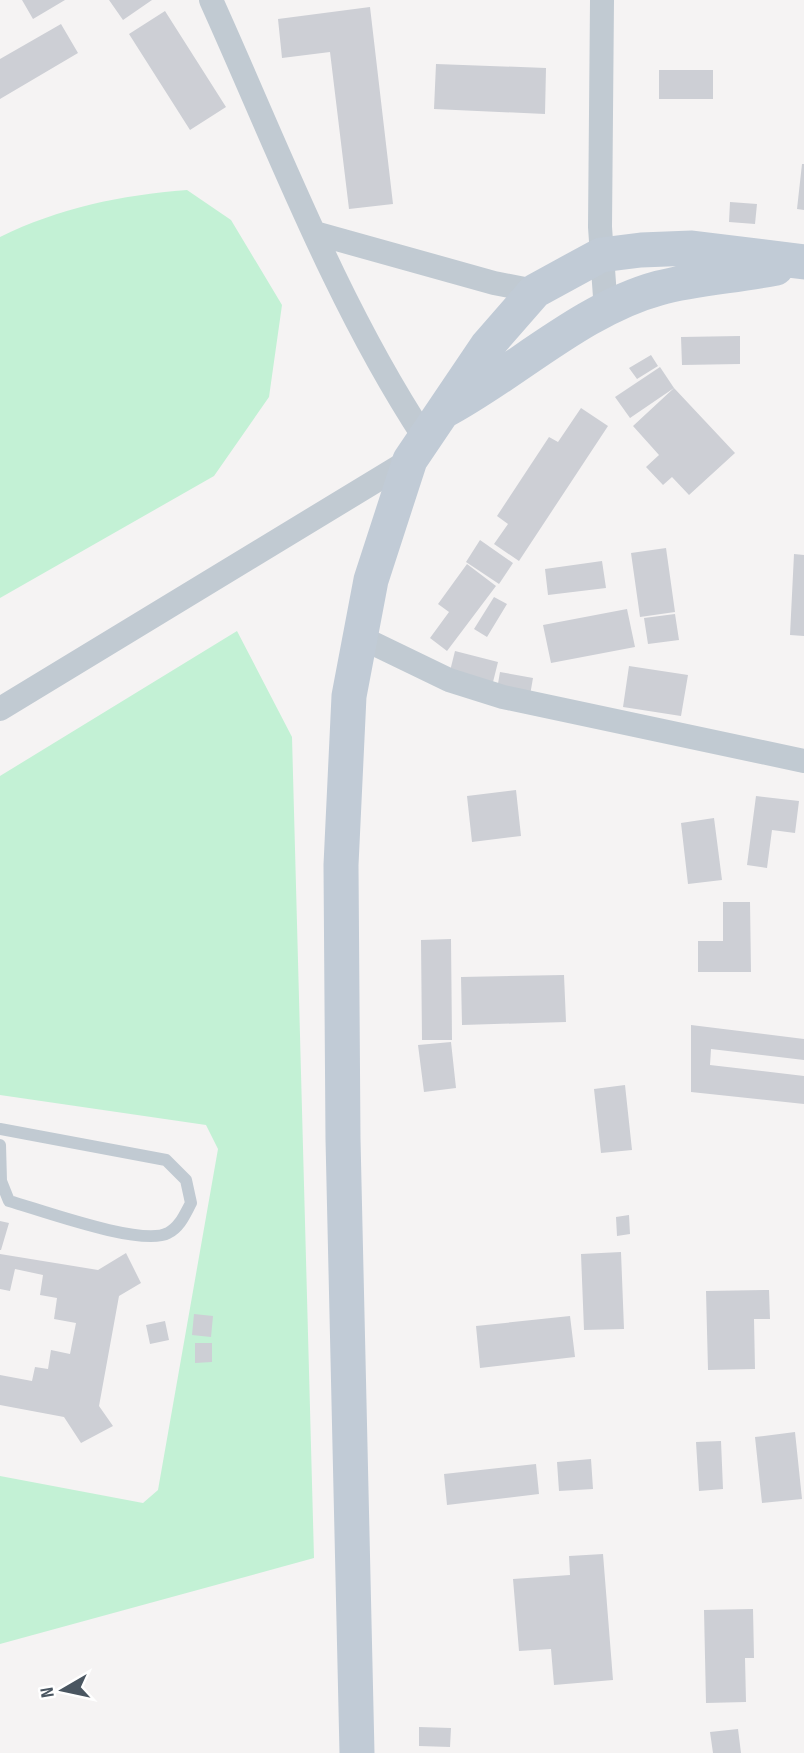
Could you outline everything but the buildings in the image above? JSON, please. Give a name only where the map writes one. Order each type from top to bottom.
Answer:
[{"type":"street","points":[[212,0],[315,233],[397,396],[424,437]]},
{"type":"street","points":[[602,0],[601,255],[606,311]]},
{"type":"street","points":[[315,233],[494,283],[535,291]]},
{"type":"street","points":[[357,1753],[343,1139],[341,864],[349,696],[370,580],[424,437],[487,346],[535,291],[601,255],[692,248],[804,262]]},
{"type":"street","points":[[0,709],[424,437],[531,355],[606,311],[658,288],[804,262]]},
{"type":"street","points":[[358,636],[449,680],[503,697],[804,761]]},
{"type":"lane","points":[[0,1129],[166,1160],[186,1180],[191,1203],[178,1226],[167,1235],[140,1238],[9,1202],[1,1181],[0,1145]]},
{"type":"green space","points":[[187,190],[231,220],[282,305],[269,397],[214,476],[0,598],[0,237],[45,218],[91,204],[138,195]]},
{"type":"green space","points":[[237,631],[292,737],[314,1558],[0,1644],[0,1476],[143,1503],[158,1490],[218,1149],[206,1125],[0,1095],[0,776]]}]
